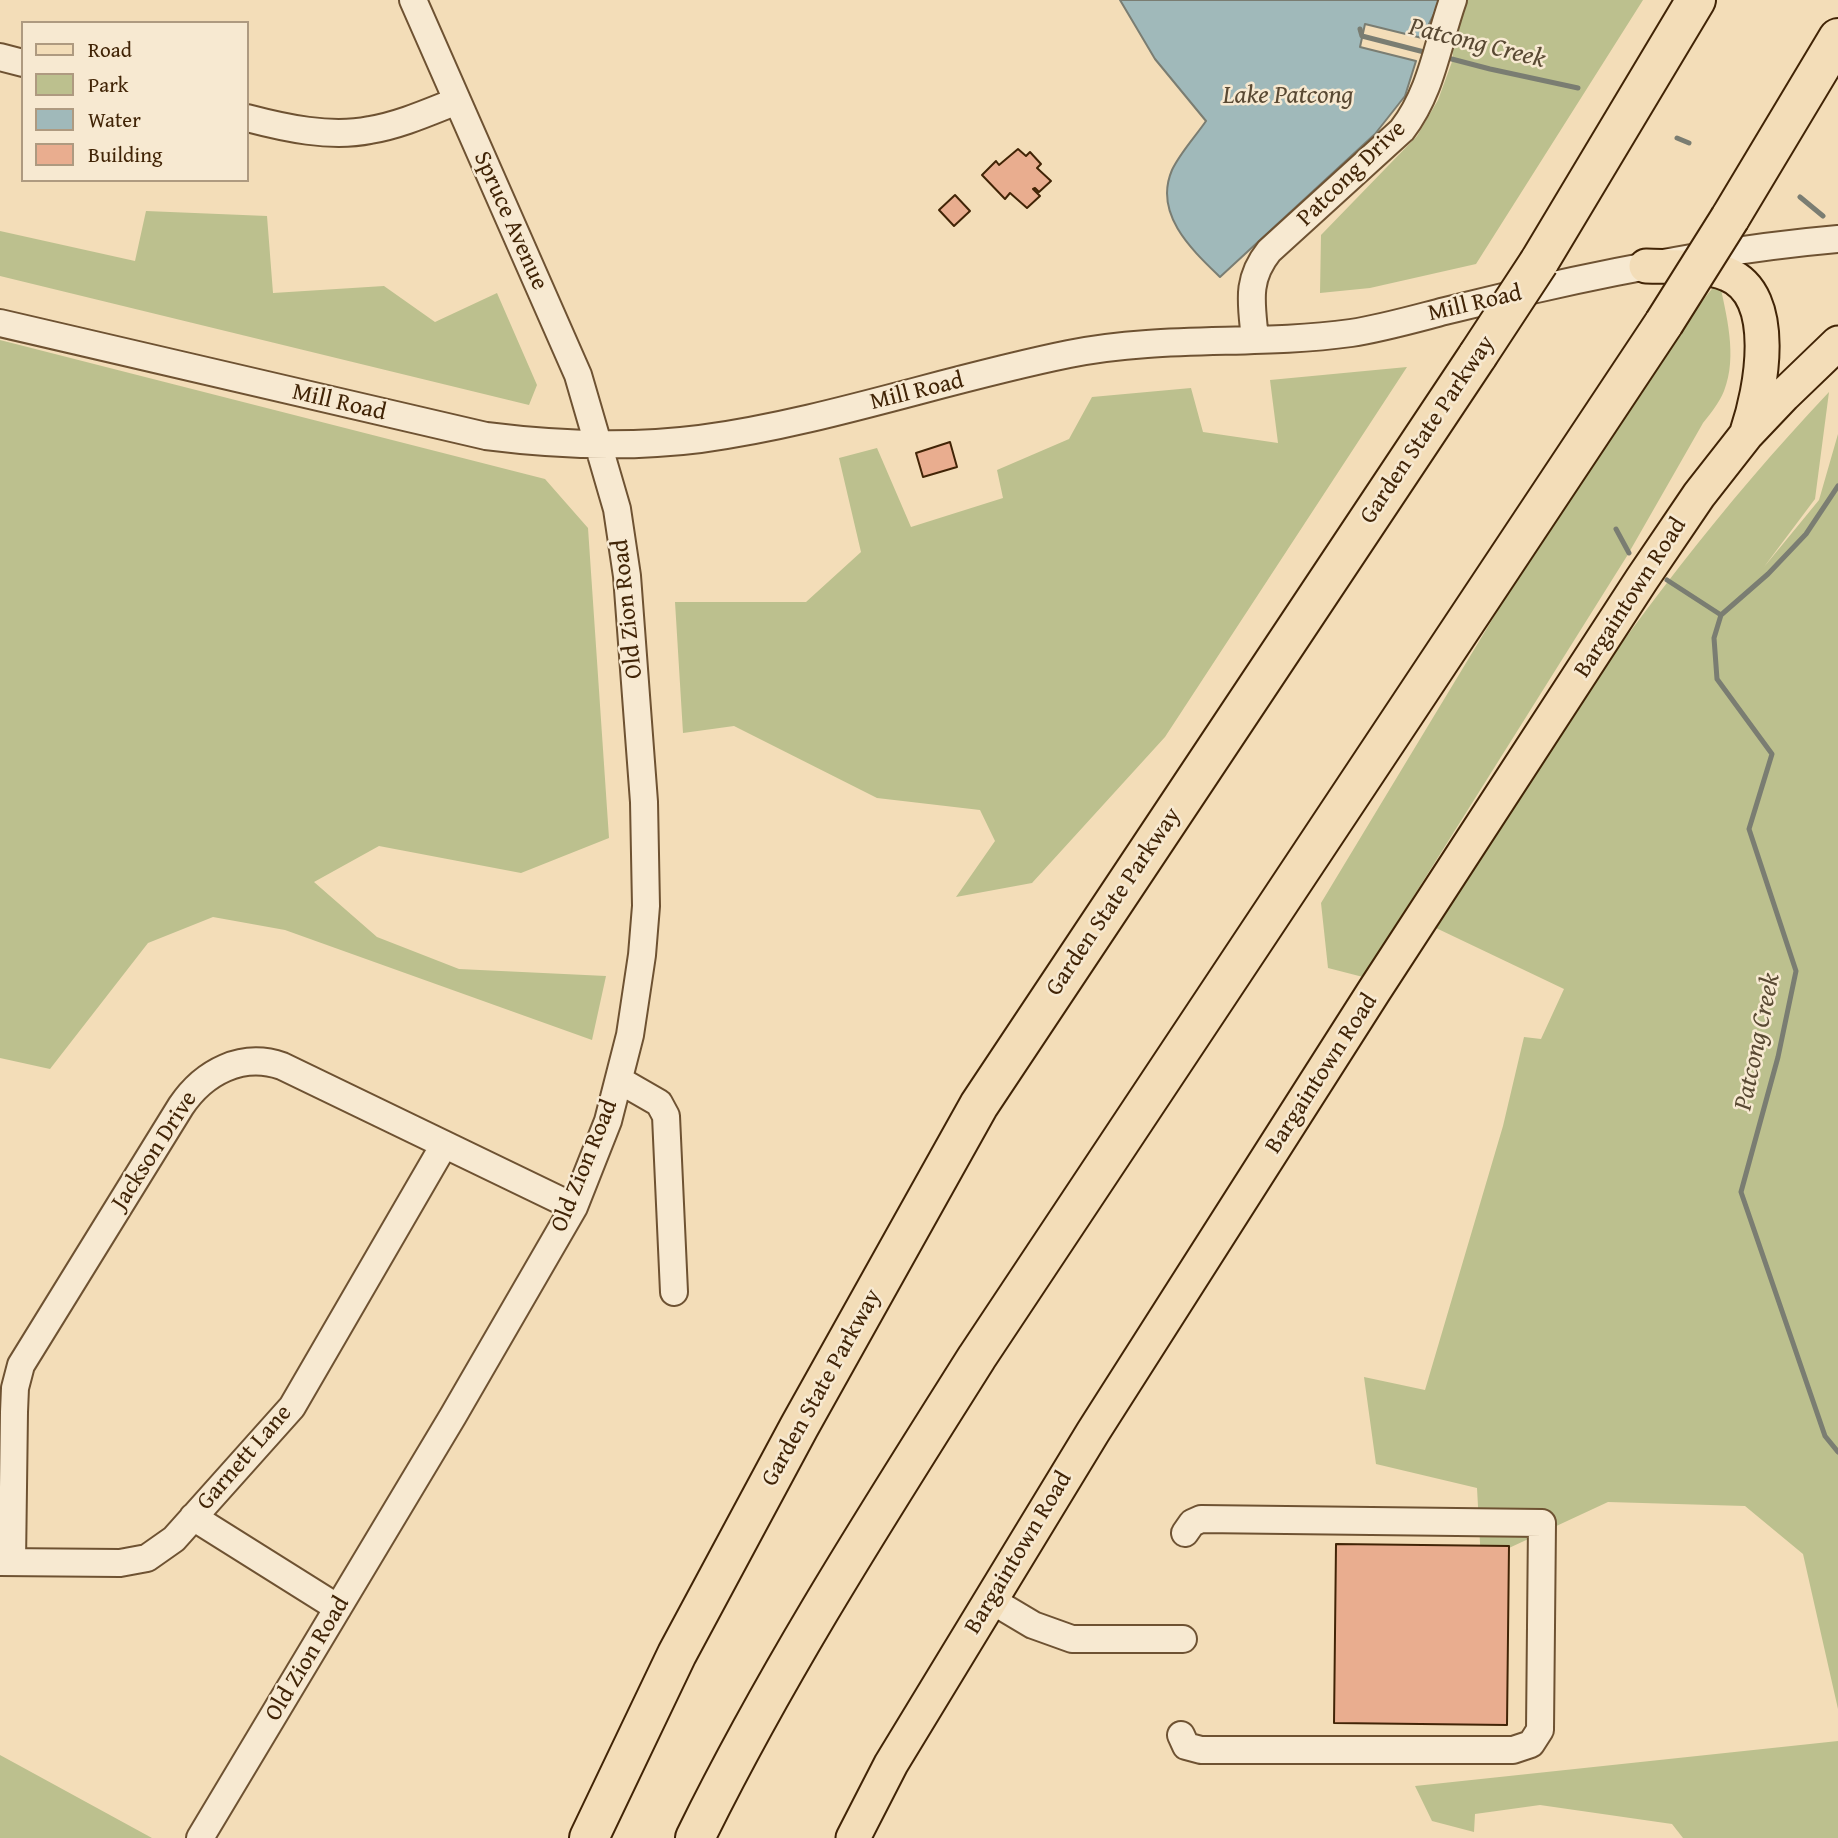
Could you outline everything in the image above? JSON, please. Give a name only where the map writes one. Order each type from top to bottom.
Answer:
[{"type":"highway","name":"Garden State Parkway","points":[[589,1838],[677,1654],[799,1427],[979,1105],[1539,262],[1696,0]]},
{"type":"highway","points":[[695,1838],[718,1791],[797,1650],[891,1492],[977,1357],[1664,323],[1838,38]]},
{"type":"main road","points":[[1646,266],[1726,273],[1738,281],[1749,294],[1756,310],[1762,345],[1757,397],[1746,435]]},
{"type":"main road","name":"Bargaintown Road","points":[[853,1838],[891,1764],[1093,1432],[1374,991],[1668,540],[1746,435],[1838,343]]},
{"type":"street","name":"Spruce Avenue","points":[[413,0],[578,375],[599,444]]},
{"type":"street","name":"Patcong Drive","points":[[1255,340],[1251,294],[1253,276],[1260,263],[1269,251],[1402,130],[1419,104],[1453,0]]},
{"type":"street","points":[[0,57],[21,62]]},
{"type":"street","points":[[248,118],[300,129],[367,131],[457,101]]},
{"type":"street","name":"Mill Road","points":[[0,323],[486,436],[552,443],[652,444],[742,432],[849,409],[1021,364],[1089,351],[1167,342],[1255,340],[1352,332],[1646,266],[1744,248],[1838,239]]},
{"type":"street","name":"Old Zion Road","points":[[200,1838],[460,1405],[574,1207],[608,1122],[630,1035],[642,955],[646,853],[626,566],[617,509],[599,444]]},
{"type":"street","name":"Jackson Drive","points":[[6,1562],[15,1388],[20,1365],[181,1106],[199,1083],[211,1074],[237,1064],[274,1063],[574,1207]]},
{"type":"street","points":[[619,1080],[659,1103],[666,1116],[674,1292]]},
{"type":"street","name":"Garnett Lane","points":[[6,1562],[104,1564],[137,1561],[147,1558],[174,1539],[292,1407],[444,1145]]},
{"type":"street","points":[[193,1517],[338,1608]]},
{"type":"street","points":[[1181,1735],[1186,1746],[1201,1751],[1513,1751],[1531,1744],[1540,1730],[1542,1523],[1201,1519],[1192,1523],[1185,1533]]},
{"type":"street","points":[[991,1600],[1033,1625],[1072,1639],[1183,1639]]},
{"type":"green space","points":[[1449,0],[1643,0],[1476,264],[1370,288],[1320,293],[1321,235],[1417,136],[1438,100],[1453,59]]},
{"type":"green space","points":[[146,211],[267,216],[273,293],[384,286],[435,322],[497,293],[537,385],[529,405],[0,276],[0,231],[135,261]]},
{"type":"green space","points":[[1719,280],[1730,349],[1728,378],[1720,400],[1703,423],[1627,556],[1363,977],[1328,968],[1321,903],[1591,456],[1652,364]]},
{"type":"green space","points":[[0,340],[545,479],[588,528],[609,838],[521,873],[379,846],[314,882],[377,937],[459,969],[606,976],[592,1040],[285,930],[213,917],[148,943],[50,1069],[0,1058]]},
{"type":"green space","points":[[1407,367],[1165,737],[1032,883],[956,897],[995,841],[980,810],[877,798],[734,726],[683,733],[675,602],[806,602],[861,552],[839,458],[877,448],[911,527],[1003,498],[997,470],[1069,439],[1092,397],[1191,388],[1203,432],[1278,443],[1270,380]]},
{"type":"green space","points":[[1829,392],[1815,499],[1764,567],[1819,500],[1838,434],[1838,1709],[1803,1554],[1745,1506],[1608,1502],[1481,1561],[1477,1488],[1376,1464],[1364,1377],[1425,1390],[1503,1126],[1524,1037],[1541,1039],[1564,989],[1436,928],[1532,774],[1611,658],[1680,566],[1752,477]]},
{"type":"green space","points":[[1838,1741],[1838,1838],[1683,1838],[1672,1824],[1540,1805],[1475,1814],[1474,1832],[1432,1821],[1415,1786]]},
{"type":"green space","points":[[0,1755],[152,1838],[0,1838]]},
{"type":"water","name":"Lake Patcong","points":[[1120,0],[1441,0],[1422,38],[1365,24],[1360,47],[1416,61],[1405,96],[1375,134],[1220,277],[1178,230],[1168,201],[1167,186],[1172,170],[1206,121],[1155,59]]},
{"type":"building","points":[[1018,149],[1026,156],[1030,152],[1041,164],[1037,168],[1051,181],[1039,192],[1033,189],[1040,196],[1027,208],[1010,193],[1005,199],[982,175],[996,161],[999,165]]},
{"type":"building","points":[[955,195],[970,211],[954,226],[939,210]]},
{"type":"building","points":[[950,442],[957,467],[923,477],[916,453]]},
{"type":"building","points":[[1336,1544],[1509,1546],[1507,1725],[1334,1723]]},
{"type":"waterway","name":"Patcong Creek","points":[[1360,29],[1362,36],[1428,53]]},
{"type":"waterway","name":"Patcong Creek","points":[[1444,57],[1578,88]]},
{"type":"waterway","name":"Patcong Creek","points":[[1677,138],[1689,143]]},
{"type":"waterway","name":"Patcong Creek","points":[[1800,197],[1823,216]]},
{"type":"waterway","name":"Patcong Creek","points":[[1838,486],[1806,534],[1768,574],[1721,615],[1714,638],[1717,679],[1772,754],[1749,829],[1796,971],[1778,1057],[1741,1192],[1825,1436],[1838,1452]]},
{"type":"waterway","points":[[1616,529],[1629,553]]},
{"type":"waterway","points":[[1667,580],[1721,615]]}]
